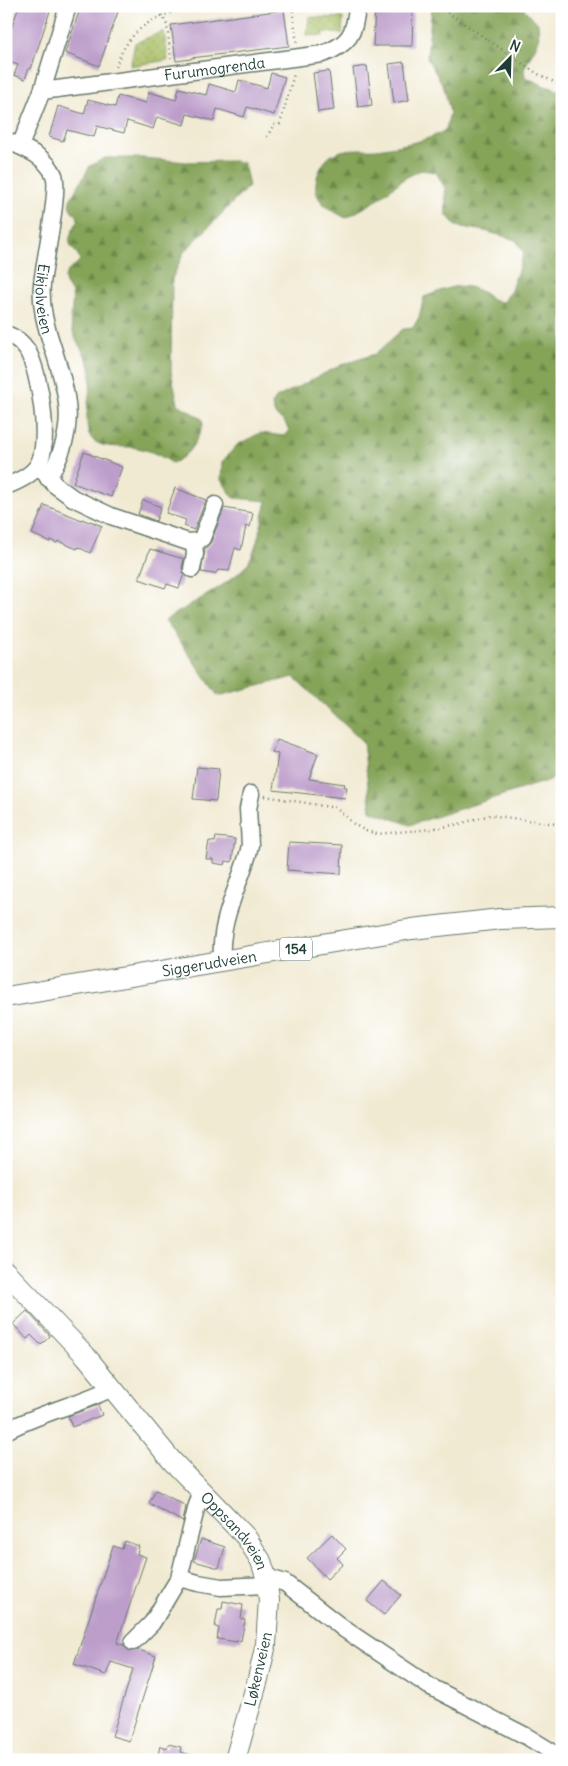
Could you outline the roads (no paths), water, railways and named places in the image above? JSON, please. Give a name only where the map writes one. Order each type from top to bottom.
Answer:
[{"type":"main road","name":"Siggerudveien","points":[[6,997],[412,929],[491,920],[562,917]]},
{"type":"main road","name":"Oppsandveien","points":[[6,1272],[69,1336],[151,1436],[251,1544],[261,1561],[266,1581]]},
{"type":"main road","name":"Løkenveien","points":[[235,1760],[266,1644],[269,1612],[266,1581]]},
{"type":"street","points":[[13,143],[42,91],[68,6]]},
{"type":"street","name":"Furumogrenda","points":[[42,91],[323,54],[345,43],[352,34],[357,6]]},
{"type":"street","name":"Eikjolveien","points":[[13,143],[41,158],[50,168],[56,183],[41,298],[46,328],[64,384],[69,421],[64,445],[56,466],[48,478]]},
{"type":"street","points":[[6,334],[17,339],[27,350],[36,377],[45,436],[38,465],[28,476],[6,486]]},
{"type":"street","points":[[38,465],[63,492],[111,516],[166,536],[194,542],[198,541],[204,534],[215,505]]},
{"type":"street","points":[[192,569],[195,554],[194,542]]},
{"type":"street","points":[[222,962],[223,926],[250,844],[248,809],[251,794]]},
{"type":"street","points":[[6,1430],[64,1409],[112,1388]]},
{"type":"street","points":[[133,1642],[152,1623],[179,1578],[202,1493]]},
{"type":"street","points":[[179,1578],[221,1587],[266,1581]]},
{"type":"street","name":"Oppsandveien","points":[[266,1581],[285,1583],[344,1629],[429,1686],[526,1736],[562,1758]]}]
